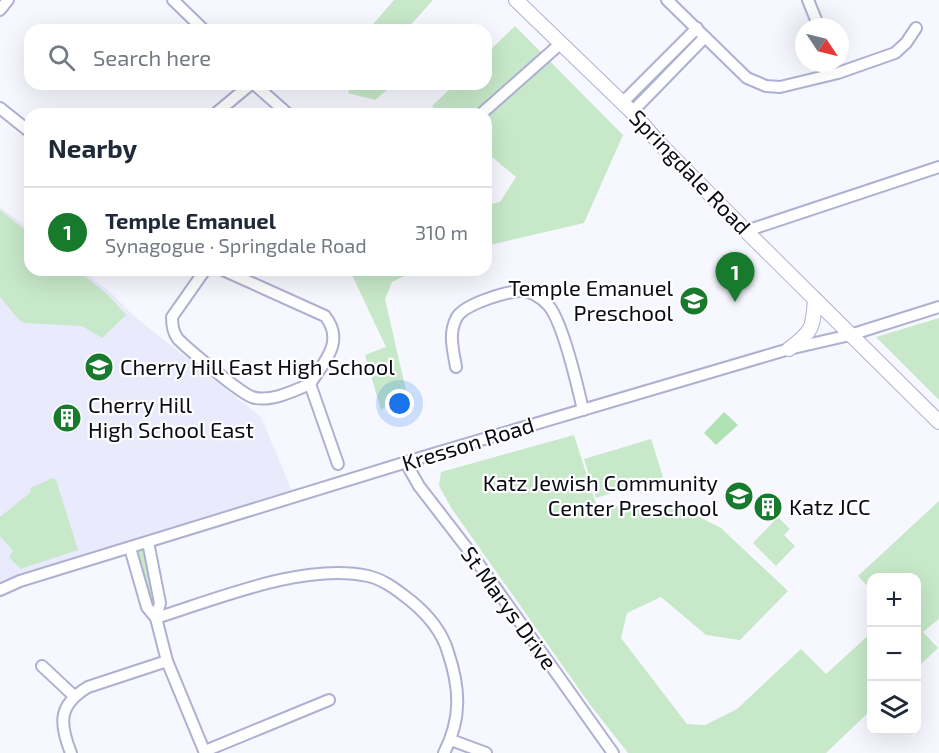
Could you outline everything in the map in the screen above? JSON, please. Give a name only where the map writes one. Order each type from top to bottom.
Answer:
[{"type":"main road","name":"Springdale Road","points":[[516,0],[627,107],[660,144],[746,231],[939,422]]},
{"type":"main road","points":[[789,350],[811,329],[815,318],[815,298]]},
{"type":"street","points":[[0,10],[8,0]]},
{"type":"street","points":[[173,0],[198,24]]},
{"type":"street","points":[[667,0],[747,78],[766,86],[780,87],[824,72]]},
{"type":"street","points":[[808,0],[815,18]]},
{"type":"street","points":[[627,107],[696,28]]},
{"type":"street","points":[[849,65],[895,53],[906,43],[916,28]]},
{"type":"street","points":[[627,107],[705,37]]},
{"type":"street","points":[[488,108],[560,44]]},
{"type":"street","points":[[222,108],[245,90]]},
{"type":"street","points":[[259,90],[281,108]]},
{"type":"street","points":[[0,108],[24,127]]},
{"type":"street","points":[[746,231],[939,167]]},
{"type":"street","points":[[201,276],[172,317],[172,324],[178,339],[238,389],[251,397],[272,397],[310,384],[333,344],[332,324],[325,315],[237,276]]},
{"type":"street","points":[[456,367],[451,336],[463,309],[519,291],[528,292],[543,300],[554,314],[574,373],[583,410]]},
{"type":"street","name":"Kresson Road","points":[[0,590],[20,581],[406,463],[789,350],[850,335],[939,307]]},
{"type":"street","points":[[310,384],[338,464]]},
{"type":"street","name":"St Marys Drive","points":[[406,463],[419,486],[473,556],[613,753]]},
{"type":"street","points":[[148,543],[160,603],[156,618]]},
{"type":"street","points":[[130,548],[147,607],[156,618],[167,661],[205,752],[329,700]]},
{"type":"street","points":[[156,618],[302,575],[347,573],[384,581],[416,605],[432,621],[447,646],[458,693],[457,715],[451,740],[444,753]]},
{"type":"street","points":[[71,753],[62,726],[62,717],[74,696],[88,687],[167,661]]},
{"type":"street","points":[[42,666],[74,696]]},
{"type":"street","points":[[451,740],[486,753]]},
{"type":"shaded area","points":[[394,0],[433,0],[411,24],[373,24]]},
{"type":"shaded area","points":[[515,26],[623,135],[584,223],[492,245],[492,204],[500,202],[516,177],[492,157],[492,108],[434,108],[432,106],[449,90],[492,90],[492,48]]},
{"type":"shaded area","points":[[349,90],[387,90],[375,100],[348,93]]},
{"type":"shaded area","name":"Cherry Hill East High School","points":[[0,207],[24,225],[24,276],[90,276],[111,293],[135,317],[261,417],[293,493],[291,505],[22,587],[0,597]]},
{"type":"shaded area","points":[[0,210],[24,229],[24,276],[84,276],[108,295],[126,315],[102,338],[82,326],[24,323],[0,297]]},
{"type":"shaded area","points":[[352,276],[404,276],[392,282],[385,299],[407,395],[399,397],[381,410],[365,355],[386,347]]},
{"type":"shaded area","points":[[939,318],[939,400],[876,337]]},
{"type":"shaded area","points":[[724,412],[738,425],[716,445],[704,433]]},
{"type":"shaded area","points":[[574,435],[597,507],[676,505],[721,528],[788,591],[740,640],[706,635],[661,597],[627,613],[621,638],[687,724],[705,725],[737,709],[801,649],[826,674],[867,637],[867,714],[826,753],[628,753],[591,706],[452,509],[439,486],[441,472]]},
{"type":"shaded area","points":[[651,439],[663,477],[596,498],[584,459]]},
{"type":"shaded area","points":[[53,478],[56,480],[78,550],[20,569],[9,557],[13,551],[0,536],[0,517],[31,492],[30,488]]},
{"type":"shaded area","points":[[939,501],[939,619],[923,632],[938,648],[921,664],[921,573],[867,573],[867,586],[858,576]]},
{"type":"shaded area","points":[[778,517],[790,529],[784,535],[795,546],[776,566],[753,543]]},
{"type":"shaded area","points":[[148,542],[160,603],[156,618],[130,548]]},
{"type":"place","name":"Temple Emanuel Preschool","points":[[694,301]]},
{"type":"place","name":"Temple Emanuel","points":[[735,302]]},
{"type":"place","name":"Cherry Hill East High School","points":[[99,367]]},
{"type":"place","name":"Cherry Hill High School East","points":[[67,418]]},
{"type":"place","name":"Katz Jewish Community Center Preschool","points":[[739,496]]},
{"type":"place","name":"Katz JCC","points":[[768,507]]}]
